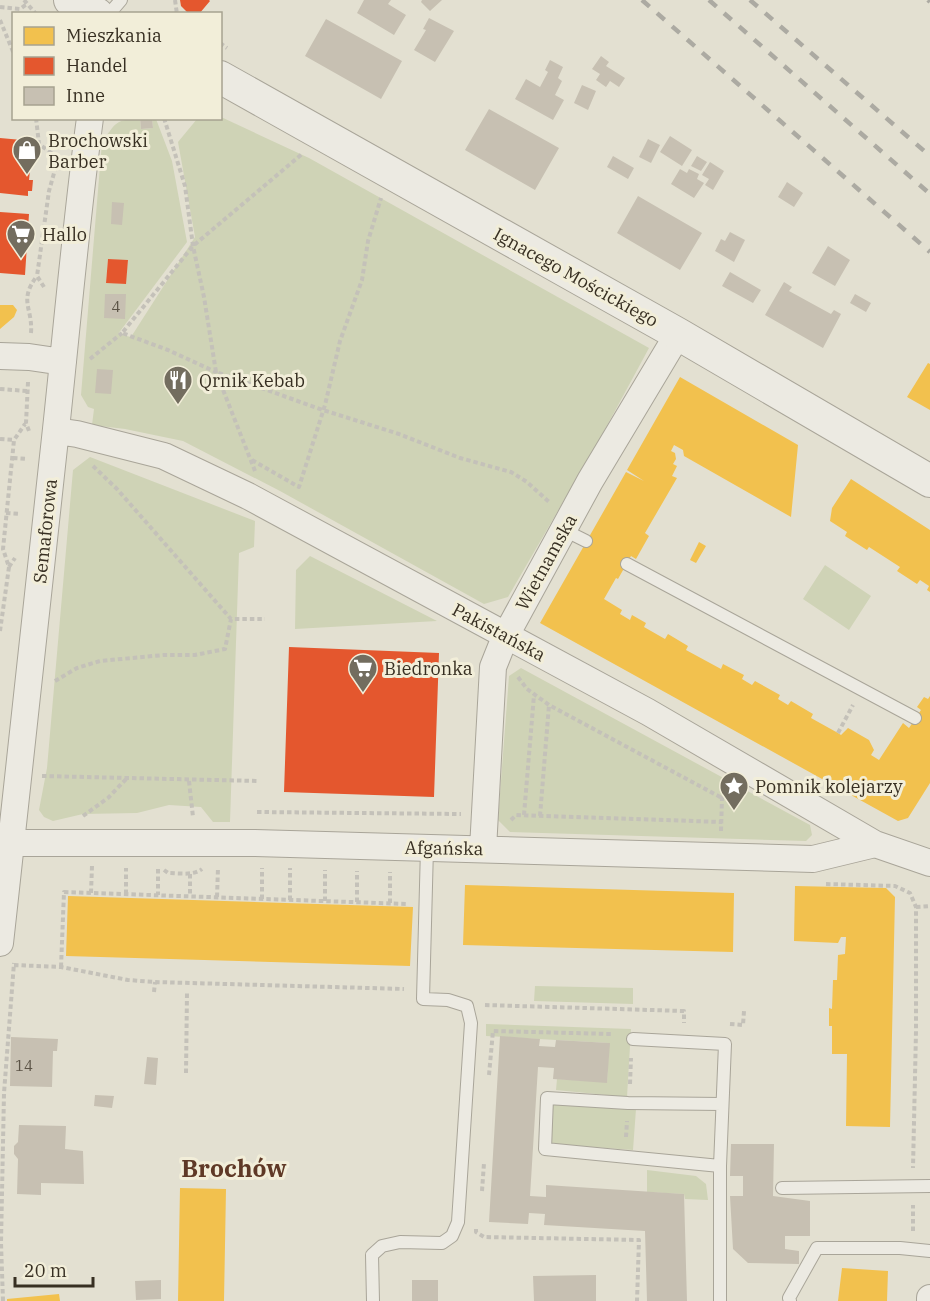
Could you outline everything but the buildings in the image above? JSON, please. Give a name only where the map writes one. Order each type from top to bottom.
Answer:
[{"type":"street","points":[[70,0],[93,12]]},
{"type":"street","name":"Ignacego Mościckiego","points":[[224,62],[321,133],[678,334],[930,481]]},
{"type":"street","name":"Semaforowa","points":[[7,949],[5,843],[18,774],[28,692],[79,199],[90,120]]},
{"type":"street","name":"Wietnamska","points":[[484,837],[493,667],[506,637],[590,480],[678,334]]},
{"type":"street","points":[[0,356],[63,362]]},
{"type":"street","name":"Pakistańska","points":[[56,430],[164,456],[248,496],[648,712],[875,843],[930,863]]},
{"type":"street","name":"Afgańska","points":[[5,843],[195,842],[427,848],[484,837],[719,856],[813,859],[875,843]]},
{"type":"lane","points":[[111,12],[121,0]]},
{"type":"lane","points":[[567,523],[586,542]]},
{"type":"lane","points":[[627,564],[915,718]]},
{"type":"lane","points":[[373,1301],[372,1255],[382,1246],[400,1242],[442,1242],[452,1236],[458,1222],[471,1023],[467,1006],[448,1000],[423,999],[427,848]]},
{"type":"lane","points":[[633,1039],[725,1044],[720,1166],[720,1301]]},
{"type":"lane","points":[[720,1166],[545,1149],[546,1098],[628,1103],[722,1104]]},
{"type":"lane","points":[[782,1188],[930,1186]]},
{"type":"lane","points":[[790,1301],[789,1298],[817,1248],[930,1251]]},
{"type":"path","points":[[0,7],[20,9],[25,2]]},
{"type":"path","points":[[0,20],[12,49]]},
{"type":"path","points":[[36,120],[39,144],[58,158]]},
{"type":"path","points":[[165,120],[185,186],[193,246],[216,372],[258,477],[248,496]]},
{"type":"path","points":[[63,362],[83,364],[122,333],[193,246],[308,149],[321,133]]},
{"type":"path","points":[[30,338],[32,321],[27,311],[28,287],[37,276],[49,191],[60,147]]},
{"type":"path","points":[[250,459],[299,487],[323,410],[340,340],[362,280],[368,241],[383,191]]},
{"type":"path","points":[[37,276],[44,286],[43,296]]},
{"type":"path","points":[[122,333],[168,350],[216,372],[399,434],[460,458],[511,472],[527,482],[557,510],[567,523]]},
{"type":"path","points":[[0,631],[9,567],[3,549],[6,513],[14,440],[26,423],[28,372]]},
{"type":"path","points":[[0,390],[27,392]]},
{"type":"path","points":[[0,439],[14,440]]},
{"type":"path","points":[[13,458],[31,459]]},
{"type":"path","points":[[86,458],[231,619],[265,619]]},
{"type":"path","points":[[6,513],[24,514]]},
{"type":"path","points":[[46,686],[77,668],[100,661],[195,654],[225,649],[231,619]]},
{"type":"path","points":[[506,637],[515,672],[526,689],[534,695],[722,798]]},
{"type":"path","points":[[838,733],[862,688]]},
{"type":"path","points":[[524,815],[534,695]]},
{"type":"path","points":[[540,816],[549,705]]},
{"type":"path","points":[[719,856],[722,798],[737,764]]},
{"type":"path","points":[[18,774],[189,781],[258,781]]},
{"type":"path","points":[[75,822],[108,798],[128,777]]},
{"type":"path","points":[[189,781],[195,842]]},
{"type":"path","points":[[256,812],[448,814]]},
{"type":"path","points":[[484,837],[516,815],[722,822]]},
{"type":"path","points":[[91,893],[92,862]]},
{"type":"path","points":[[126,863],[126,894]]},
{"type":"path","points":[[158,895],[158,864],[168,873],[197,873],[207,866]]},
{"type":"path","points":[[217,897],[219,867]]},
{"type":"path","points":[[262,868],[262,899]]},
{"type":"path","points":[[290,868],[290,900]]},
{"type":"path","points":[[325,870],[325,901]]},
{"type":"path","points":[[357,871],[357,902]]},
{"type":"path","points":[[390,872],[390,903]]},
{"type":"path","points":[[190,873],[190,896]]},
{"type":"path","points":[[820,884],[895,886],[910,893],[916,907],[912,1249]]},
{"type":"path","points":[[61,967],[64,892],[425,905]]},
{"type":"path","points":[[916,907],[930,906]]},
{"type":"path","points":[[3,1301],[1,1244],[4,1093],[13,965],[7,949]]},
{"type":"path","points":[[13,965],[61,967],[128,980],[155,982],[423,989]]},
{"type":"path","points":[[154,992],[155,982]]},
{"type":"path","points":[[186,1073],[187,993]]},
{"type":"path","points":[[467,1006],[474,1004],[684,1011],[684,1023]]},
{"type":"path","points":[[719,1024],[743,1025],[744,1011]]},
{"type":"path","points":[[489,1084],[493,1031],[611,1034]]},
{"type":"path","points":[[481,1200],[484,1160]]},
{"type":"path","points":[[478,1221],[476,1232],[484,1237],[639,1240],[637,1301]]},
{"type":"green space","points":[[222,117],[309,158],[649,348],[603,433],[508,597],[484,604],[280,491],[183,441],[92,425],[94,409],[88,407],[81,395],[102,142],[114,126],[121,121],[140,120],[141,129],[153,128],[152,120],[156,120],[172,161],[187,242],[118,334],[131,337],[195,237],[178,142],[196,120],[222,120]],"holes":[[[108,259],[128,261],[125,284],[106,282]]]},
{"type":"green space","points":[[90,457],[255,521],[254,547],[239,553],[230,822],[213,822],[201,807],[169,805],[137,813],[83,814],[53,821],[44,817],[39,810],[47,768],[73,470]]},
{"type":"green space","points":[[310,556],[437,621],[295,629],[296,570]]},
{"type":"green space","points":[[825,565],[871,596],[849,630],[803,599]]},
{"type":"green space","points":[[521,668],[810,825],[812,835],[806,841],[510,832],[498,820],[509,676]]},
{"type":"green space","points":[[535,986],[633,988],[633,1004],[534,1001]]},
{"type":"green space","points":[[486,1024],[631,1029],[627,1097],[556,1090],[557,1079],[607,1082],[609,1043],[486,1036]]},
{"type":"green space","points":[[553,1104],[636,1109],[633,1150],[550,1144]]},
{"type":"green space","points":[[647,1170],[696,1176],[706,1184],[708,1200],[685,1199],[684,1194],[647,1192]]},
{"type":"railway","points":[[642,0],[930,252]]},
{"type":"railway","points":[[709,0],[930,194]]},
{"type":"railway","points":[[750,0],[930,156]]},
{"type":"place","name":"Brochowski Barber","points":[[27,176]]},
{"type":"place","name":"Hallo","points":[[21,260]]},
{"type":"place","name":"Qrnik Kebab","points":[[178,406]]},
{"type":"place","name":"Biedronka","points":[[363,694]]},
{"type":"place","name":"Pomnik kolejarzy","points":[[734,812]]},
{"type":"district","name":"Brochów","points":[[234,1168]]}]
